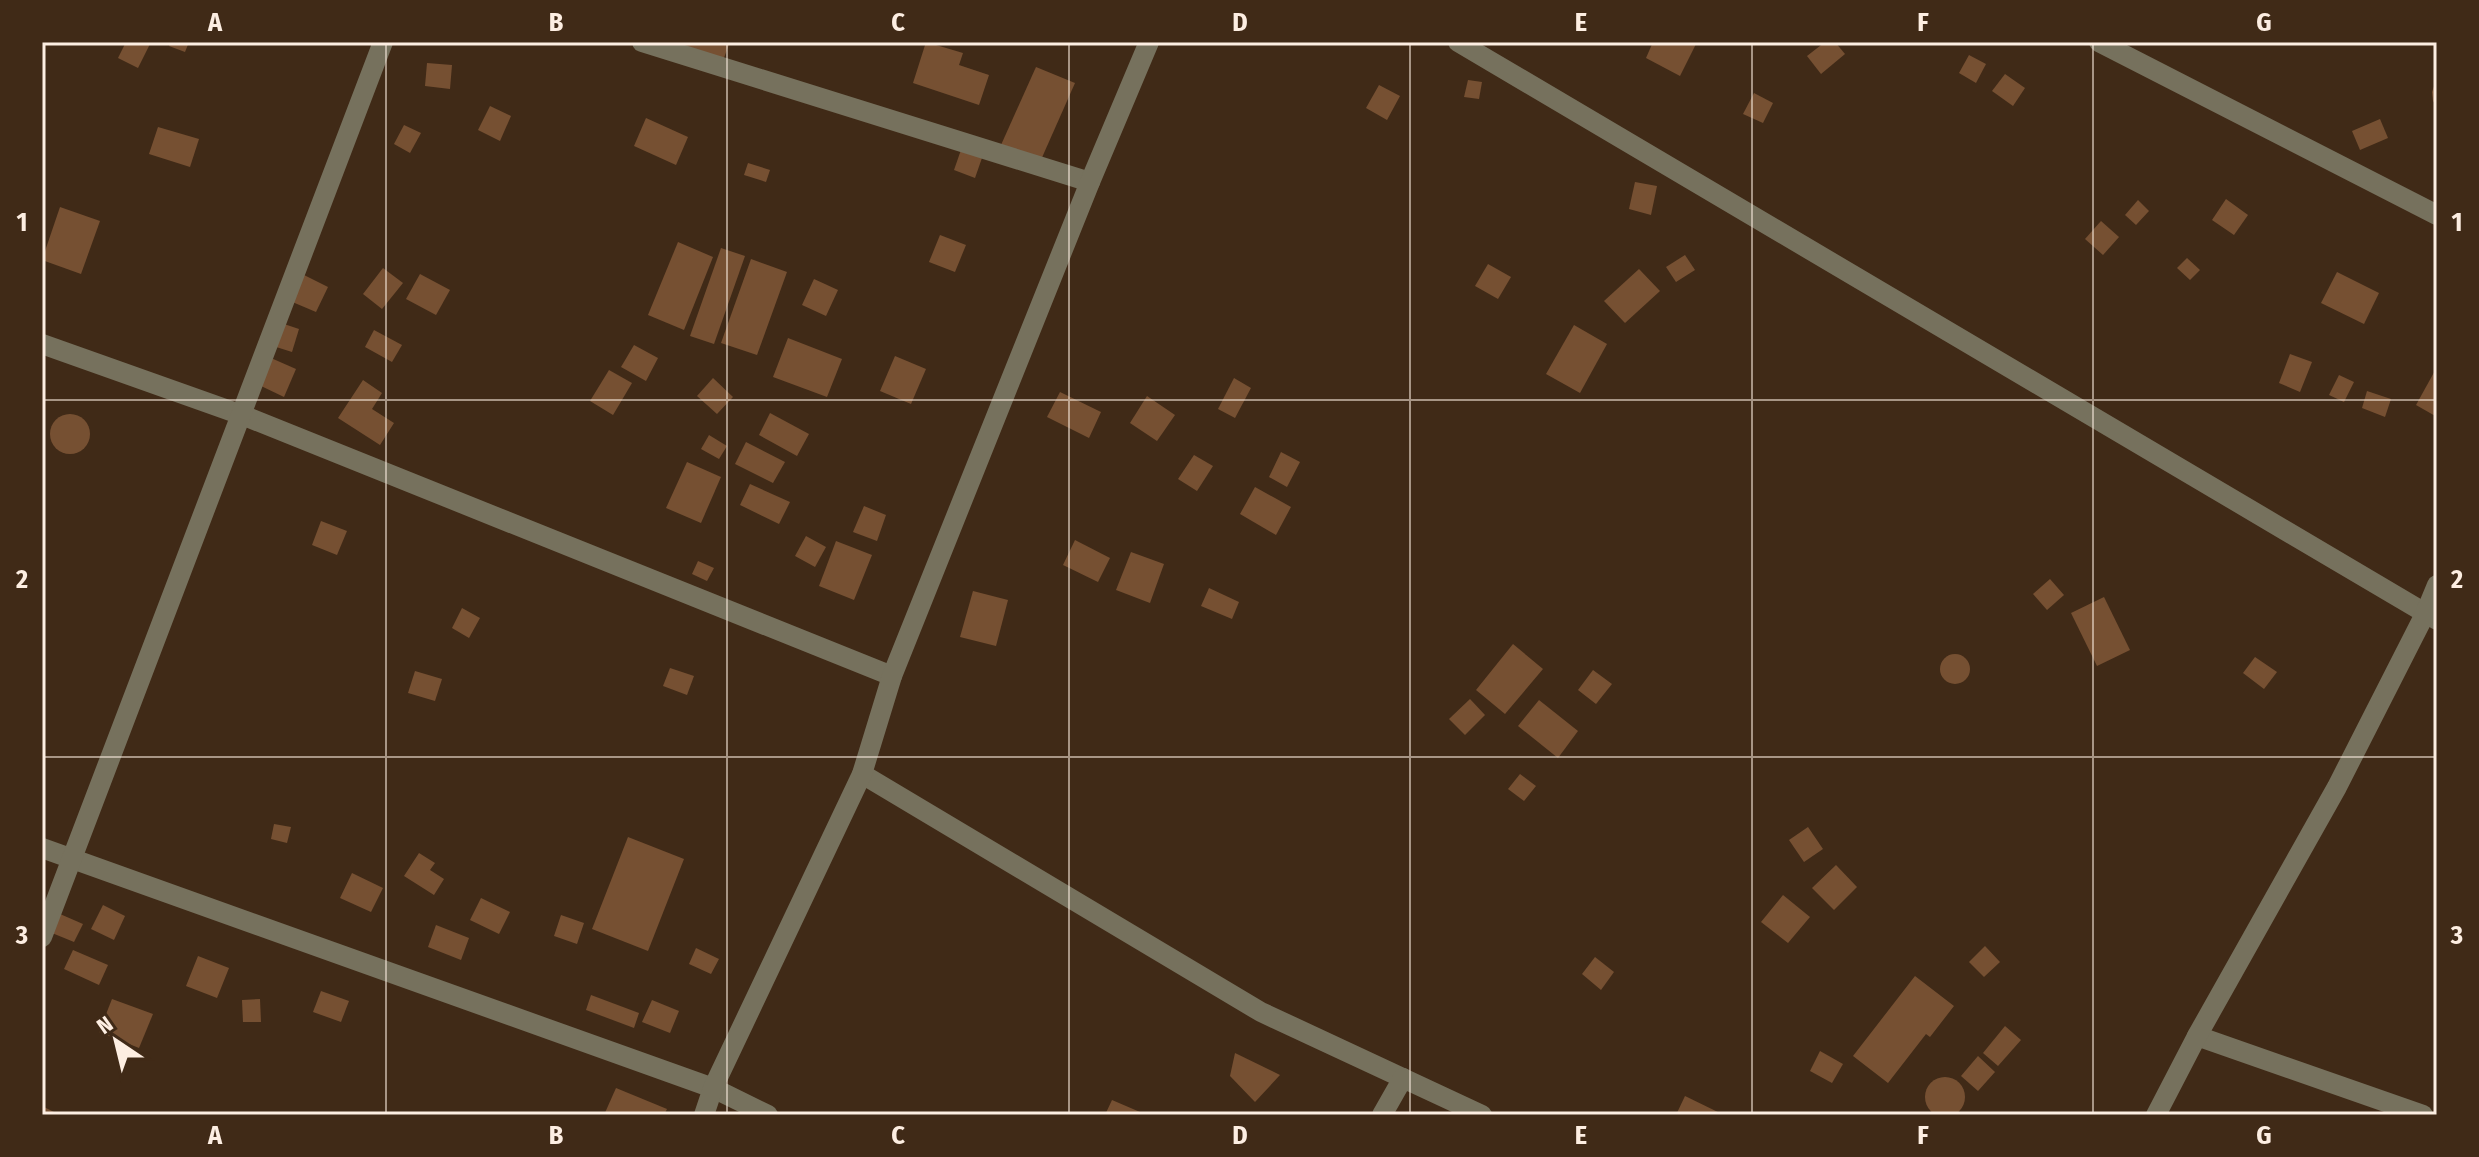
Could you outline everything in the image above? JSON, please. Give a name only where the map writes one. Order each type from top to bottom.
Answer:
[{"type":"street","points":[[42,937],[383,42]]},
{"type":"street","points":[[642,42],[1090,182]]},
{"type":"street","points":[[704,1115],[713,1088],[862,774],[892,676],[1149,42]]},
{"type":"street","points":[[1458,42],[2431,617]]},
{"type":"street","points":[[2099,42],[2437,215]]},
{"type":"street","points":[[42,344],[242,415],[892,676]]},
{"type":"street","points":[[2156,1115],[2431,617],[2437,585]]},
{"type":"street","points":[[862,774],[1261,1012],[1482,1115]]},
{"type":"street","points":[[42,848],[713,1088],[768,1115]]},
{"type":"street","points":[[2197,1036],[2423,1115]]},
{"type":"street","points":[[1382,1115],[1403,1078]]},
{"type":"building","points":[[126,42],[151,42],[138,68],[118,58]]},
{"type":"building","points":[[171,42],[189,42],[185,52],[169,46]]},
{"type":"building","points":[[663,42],[730,42],[722,63]]},
{"type":"building","points":[[926,42],[963,53],[959,65],[989,75],[979,105],[913,83]]},
{"type":"building","points":[[1653,42],[1697,42],[1680,76],[1646,58]]},
{"type":"building","points":[[1825,42],[1835,42],[1845,54],[1821,74],[1807,56]]},
{"type":"building","points":[[1969,55],[1986,64],[1976,83],[1959,73]]},
{"type":"building","points":[[427,63],[452,65],[450,89],[425,86]]},
{"type":"building","points":[[1036,67],[1075,83],[1040,162],[1001,145]]},
{"type":"building","points":[[2005,74],[2025,88],[2013,106],[1992,91]]},
{"type":"building","points":[[2437,78],[2437,107],[2432,92]]},
{"type":"building","points":[[1468,80],[1482,82],[1479,99],[1464,97]]},
{"type":"building","points":[[1379,85],[1400,96],[1387,120],[1366,108]]},
{"type":"building","points":[[1754,93],[1773,103],[1763,123],[1743,114]]},
{"type":"building","points":[[490,106],[511,116],[500,141],[478,130]]},
{"type":"building","points":[[646,118],[688,137],[676,165],[634,146]]},
{"type":"building","points":[[2380,119],[2388,138],[2360,150],[2352,131]]},
{"type":"building","points":[[404,125],[421,133],[410,153],[394,144]]},
{"type":"building","points":[[158,127],[199,139],[190,167],[149,154]]},
{"type":"building","points":[[962,147],[983,155],[975,178],[954,170]]},
{"type":"building","points":[[748,163],[770,170],[766,182],[744,175]]},
{"type":"building","points":[[1635,182],[1657,186],[1651,215],[1629,209]]},
{"type":"building","points":[[2226,199],[2248,215],[2234,235],[2212,220]]},
{"type":"building","points":[[2138,200],[2149,211],[2136,225],[2125,215]]},
{"type":"building","points":[[60,207],[100,221],[81,274],[42,260]]},
{"type":"building","points":[[2101,221],[2119,237],[2103,255],[2085,239]]},
{"type":"building","points":[[940,235],[966,245],[955,272],[929,262]]},
{"type":"building","points":[[678,242],[713,257],[684,330],[648,315]]},
{"type":"building","points":[[721,248],[745,256],[714,344],[690,336]]},
{"type":"building","points":[[1685,255],[1695,270],[1676,282],[1666,267]]},
{"type":"building","points":[[2187,258],[2200,270],[2190,280],[2177,268]]},
{"type":"building","points":[[751,259],[787,272],[757,355],[721,343]]},
{"type":"building","points":[[1488,264],[1511,277],[1498,299],[1475,286]]},
{"type":"building","points":[[383,268],[403,283],[382,309],[363,294]]},
{"type":"building","points":[[1639,269],[1660,291],[1625,323],[1604,301]]},
{"type":"building","points":[[2337,272],[2379,293],[2364,324],[2321,303]]},
{"type":"building","points":[[302,274],[328,287],[316,312],[290,301]]},
{"type":"building","points":[[420,274],[450,290],[436,315],[406,299]]},
{"type":"building","points":[[814,279],[838,290],[826,316],[802,305]]},
{"type":"building","points":[[281,323],[299,329],[292,352],[273,346]]},
{"type":"building","points":[[1574,325],[1607,344],[1580,393],[1546,374]]},
{"type":"building","points":[[374,330],[402,345],[392,362],[365,347]]},
{"type":"building","points":[[788,338],[842,359],[827,397],[773,377]]},
{"type":"building","points":[[634,345],[658,358],[646,381],[621,367]]},
{"type":"building","points":[[2290,354],[2312,362],[2300,392],[2279,383]]},
{"type":"building","points":[[895,356],[926,369],[911,404],[880,391]]},
{"type":"building","points":[[271,358],[296,369],[284,397],[259,385]]},
{"type":"building","points":[[2437,367],[2437,417],[2416,405]]},
{"type":"building","points":[[609,370],[632,383],[613,415],[590,401]]},
{"type":"building","points":[[2339,375],[2354,382],[2344,402],[2329,395]]},
{"type":"building","points":[[713,378],[733,397],[717,414],[697,396]]},
{"type":"building","points":[[1234,378],[1251,388],[1235,418],[1218,409]]},
{"type":"building","points":[[363,380],[382,393],[372,409],[394,423],[380,445],[338,418]]},
{"type":"building","points":[[2367,391],[2391,399],[2385,417],[2362,408]]},
{"type":"building","points":[[1060,392],[1101,412],[1089,438],[1047,417]]},
{"type":"building","points":[[1147,396],[1175,415],[1157,441],[1130,423]]},
{"type":"building","points":[[770,413],[809,434],[797,456],[759,435]]},
{"type":"building","points":[[70,414],[84,420],[90,434],[84,448],[70,454],[56,448],[50,434],[56,420]]},
{"type":"building","points":[[709,435],[727,446],[719,459],[701,449]]},
{"type":"building","points":[[746,442],[785,462],[773,483],[735,464]]},
{"type":"building","points":[[1281,452],[1300,462],[1287,487],[1269,477]]},
{"type":"building","points":[[1194,455],[1213,466],[1197,491],[1178,479]]},
{"type":"building","points":[[687,462],[721,477],[701,523],[666,508]]},
{"type":"building","points":[[750,484],[790,502],[779,524],[740,505]]},
{"type":"building","points":[[1255,487],[1291,507],[1276,535],[1240,514]]},
{"type":"building","points":[[864,506],[886,515],[877,541],[853,532]]},
{"type":"building","points":[[321,521],[347,531],[337,555],[312,545]]},
{"type":"building","points":[[806,536],[826,547],[815,567],[795,556]]},
{"type":"building","points":[[1075,540],[1110,558],[1098,582],[1063,565]]},
{"type":"building","points":[[836,541],[872,555],[854,600],[819,586]]},
{"type":"building","points":[[1131,552],[1164,564],[1150,603],[1116,590]]},
{"type":"building","points":[[698,561],[714,568],[707,581],[692,574]]},
{"type":"building","points":[[2050,579],[2064,595],[2047,610],[2033,594]]},
{"type":"building","points":[[1209,588],[1239,602],[1232,619],[1201,606]]},
{"type":"building","points":[[973,591],[1008,600],[996,646],[960,637]]},
{"type":"building","points":[[2104,597],[2130,650],[2097,666],[2071,613]]},
{"type":"building","points":[[462,608],[480,618],[469,638],[452,628]]},
{"type":"building","points":[[1513,644],[1543,669],[1505,714],[1476,690]]},
{"type":"building","points":[[1955,654],[1966,658],[1970,669],[1966,680],[1955,684],[1944,680],[1940,669],[1944,658]]},
{"type":"building","points":[[2255,657],[2277,672],[2264,689],[2243,673]]},
{"type":"building","points":[[670,668],[694,676],[687,695],[663,686]]},
{"type":"building","points":[[1593,670],[1612,684],[1596,704],[1578,690]]},
{"type":"building","points":[[415,671],[442,679],[435,701],[408,693]]},
{"type":"building","points":[[1470,699],[1485,715],[1465,735],[1449,719]]},
{"type":"building","points":[[1539,700],[1578,731],[1558,758],[1518,726]]},
{"type":"building","points":[[1520,774],[1536,786],[1524,801],[1508,789]]},
{"type":"building","points":[[274,824],[291,827],[287,843],[271,839]]},
{"type":"building","points":[[1808,827],[1823,849],[1804,862],[1789,840]]},
{"type":"building","points":[[628,837],[684,859],[648,951],[592,929]]},
{"type":"building","points":[[419,853],[435,863],[430,870],[444,879],[434,895],[404,876]]},
{"type":"building","points":[[1836,865],[1857,887],[1834,910],[1812,888]]},
{"type":"building","points":[[352,873],[383,888],[371,912],[340,898]]},
{"type":"building","points":[[1783,895],[1810,917],[1788,943],[1761,922]]},
{"type":"building","points":[[481,898],[510,912],[499,934],[470,920]]},
{"type":"building","points":[[103,905],[125,916],[114,940],[91,929]]},
{"type":"building","points":[[60,914],[83,924],[74,942],[52,933]]},
{"type":"building","points":[[561,915],[584,923],[577,944],[554,936]]},
{"type":"building","points":[[436,925],[469,938],[461,960],[428,947]]},
{"type":"building","points":[[1985,946],[2000,962],[1984,977],[1969,962]]},
{"type":"building","points":[[696,948],[719,959],[711,974],[689,964]]},
{"type":"building","points":[[73,950],[108,965],[99,985],[64,969]]},
{"type":"building","points":[[198,956],[229,968],[217,998],[186,986]]},
{"type":"building","points":[[1595,957],[1614,972],[1601,990],[1582,974]]},
{"type":"building","points":[[1915,976],[1954,1006],[1930,1037],[1926,1034],[1888,1083],[1853,1056]]},
{"type":"building","points":[[321,991],[349,1001],[341,1022],[313,1012]]},
{"type":"building","points":[[591,995],[639,1013],[634,1028],[586,1010]]},
{"type":"building","points":[[112,999],[153,1014],[139,1048],[99,1032]]},
{"type":"building","points":[[260,999],[261,1022],[243,1022],[242,1000]]},
{"type":"building","points":[[652,1000],[679,1011],[670,1033],[642,1022]]},
{"type":"building","points":[[2005,1026],[2021,1040],[1998,1066],[1983,1053]]},
{"type":"building","points":[[1820,1051],[1843,1064],[1832,1083],[1810,1071]]},
{"type":"building","points":[[1235,1053],[1280,1075],[1255,1102],[1230,1076]]},
{"type":"building","points":[[1978,1056],[1995,1072],[1978,1091],[1961,1076]]},
{"type":"building","points":[[1945,1077],[1959,1083],[1965,1097],[1959,1111],[1945,1117],[1931,1111],[1925,1097],[1931,1083]]},
{"type":"building","points":[[616,1088],[667,1109],[664,1115],[604,1115]]},
{"type":"building","points":[[1685,1096],[1724,1115],[1676,1115]]},
{"type":"building","points":[[1112,1100],[1147,1115],[1105,1115]]},
{"type":"building","points":[[42,1106],[60,1115],[42,1115]]}]
